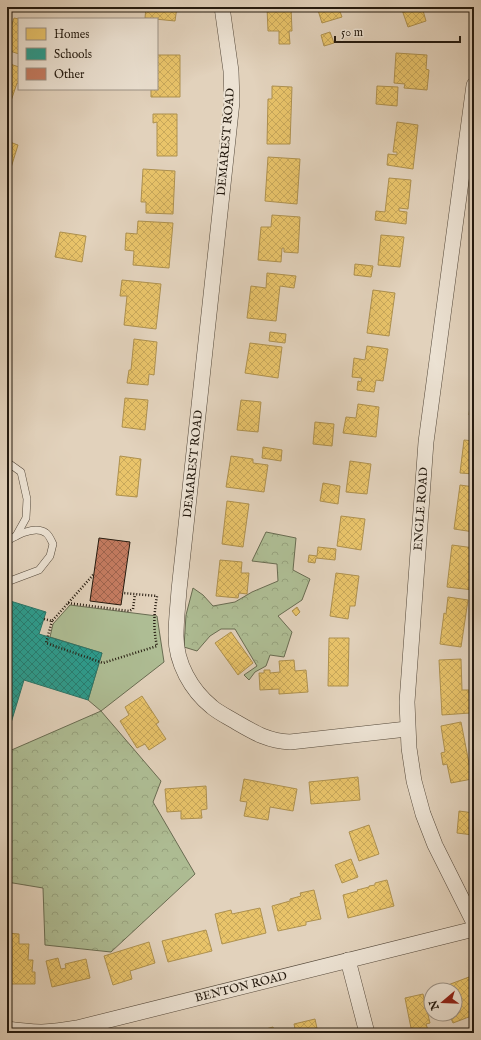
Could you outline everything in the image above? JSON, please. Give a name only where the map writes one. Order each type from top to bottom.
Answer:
[{"type":"street","name":"DEMAREST ROAD","points":[[222,7],[231,71],[232,102],[179,590],[176,637],[179,658],[186,676],[198,693],[213,708],[260,736],[277,741],[290,742],[407,729]]},
{"type":"street","name":"ENGLE ROAD","points":[[474,85],[472,112],[426,442],[407,702],[407,729],[414,781],[423,814],[434,845],[474,923]]},
{"type":"street","name":"BENTON ROAD","points":[[7,1029],[31,1033],[54,1032],[474,928]]},
{"type":"street","points":[[348,960],[367,1033]]},
{"type":"lane","points":[[7,462],[20,472],[27,499],[26,518],[16,536]]},
{"type":"lane","points":[[7,541],[16,536],[36,530],[46,533],[53,544],[50,556],[39,570],[7,582]]},
{"type":"path","points":[[94,574],[52,621],[46,643],[104,663],[156,646],[154,631],[157,596],[123,593]]},
{"type":"path","points":[[68,603],[129,611],[132,609],[136,594]]},
{"type":"path","points":[[44,619],[52,621]]},
{"type":"green space","points":[[266,532],[296,538],[293,570],[310,579],[302,600],[278,616],[292,632],[284,657],[270,655],[266,666],[255,672],[249,680],[244,675],[257,666],[235,629],[221,629],[210,636],[197,651],[184,647],[186,615],[193,588],[203,595],[213,606],[235,602],[252,592],[278,581],[277,564],[252,561]]},
{"type":"green space","points":[[70,605],[157,616],[164,662],[101,711],[88,700],[102,653],[50,637],[53,624]]},
{"type":"green space","points":[[101,711],[161,781],[153,802],[195,874],[111,952],[45,945],[43,888],[7,882],[7,752]]},
{"type":"building: Homes","points":[[146,7],[177,7],[175,21],[158,19],[158,18],[145,18]]},
{"type":"building: Homes","points":[[267,7],[291,7],[292,31],[289,31],[290,44],[279,44],[279,31],[268,31]]},
{"type":"building: Homes","points":[[317,7],[345,7],[339,9],[342,17],[322,23]]},
{"type":"building: Homes","points":[[401,7],[422,7],[426,21],[408,27]]},
{"type":"building: Homes","points":[[14,18],[18,19],[18,54],[7,50],[7,40]]},
{"type":"building: Homes","points":[[330,32],[334,43],[324,46],[321,35]]},
{"type":"building: Homes","points":[[396,53],[427,55],[426,69],[429,70],[427,90],[404,88],[405,84],[394,83]]},
{"type":"building: Homes","points":[[158,55],[180,55],[180,97],[151,97],[151,90],[158,90]]},
{"type":"building: Homes","points":[[7,63],[18,67],[18,84],[7,110]]},
{"type":"building: Homes","points":[[272,86],[292,87],[290,144],[267,144],[268,99],[272,99]]},
{"type":"building: Homes","points":[[377,86],[398,87],[397,106],[376,104]]},
{"type":"building: Homes","points":[[153,114],[177,114],[177,156],[157,156],[157,122],[153,123]]},
{"type":"building: Homes","points":[[397,122],[418,125],[413,169],[387,165],[388,154],[397,155],[397,152],[393,152]]},
{"type":"building: Homes","points":[[7,141],[18,145],[10,171],[7,170]]},
{"type":"building: Homes","points":[[268,157],[300,159],[297,204],[265,201]]},
{"type":"building: Homes","points":[[143,169],[175,171],[173,214],[146,213],[146,202],[141,202]]},
{"type":"building: Homes","points":[[389,178],[411,180],[408,209],[399,208],[399,211],[407,212],[406,224],[375,220],[376,211],[385,212]]},
{"type":"building: Homes","points":[[272,215],[300,217],[298,253],[284,252],[284,248],[282,248],[281,262],[258,260],[261,227],[271,227]]},
{"type":"building: Homes","points":[[138,221],[173,223],[169,268],[133,265],[134,251],[125,250],[126,233],[137,234]]},
{"type":"building: Homes","points":[[60,232],[86,236],[82,262],[55,257]]},
{"type":"building: Homes","points":[[381,235],[404,237],[400,267],[378,265]]},
{"type":"building: Homes","points":[[355,264],[373,266],[371,277],[354,275]]},
{"type":"building: Homes","points":[[267,273],[296,276],[294,288],[280,286],[276,321],[247,318],[251,286],[266,288]]},
{"type":"building: Homes","points":[[122,280],[161,284],[156,329],[124,325],[127,296],[120,296]]},
{"type":"building: Homes","points":[[373,290],[395,293],[389,336],[367,333]]},
{"type":"building: Homes","points":[[270,332],[286,334],[285,343],[269,341]]},
{"type":"building: Homes","points":[[134,339],[157,342],[154,375],[149,374],[148,385],[127,383],[129,370],[131,370]]},
{"type":"building: Homes","points":[[250,343],[282,347],[278,378],[245,373]]},
{"type":"building: Homes","points":[[367,346],[388,349],[383,381],[376,380],[374,392],[357,390],[358,381],[361,382],[362,378],[352,377],[354,358],[365,360]]},
{"type":"building: Homes","points":[[474,373],[474,416],[469,415]]},
{"type":"building: Homes","points":[[125,398],[148,400],[145,430],[122,427]]},
{"type":"building: Homes","points":[[241,400],[261,402],[258,432],[237,430]]},
{"type":"building: Homes","points":[[358,404],[379,407],[376,437],[343,433],[346,417],[356,418]]},
{"type":"building: Homes","points":[[315,422],[334,424],[332,446],[313,444]]},
{"type":"building: Homes","points":[[464,440],[474,441],[474,474],[460,473]]},
{"type":"building: Homes","points":[[263,447],[282,450],[281,461],[262,458]]},
{"type":"building: Homes","points":[[120,456],[141,459],[137,497],[116,495]]},
{"type":"building: Homes","points":[[231,456],[253,459],[253,463],[268,465],[264,492],[226,487]]},
{"type":"building: Homes","points":[[350,461],[371,464],[367,494],[346,492]]},
{"type":"building: Homes","points":[[323,483],[340,486],[338,504],[320,501]]},
{"type":"building: Homes","points":[[460,485],[474,487],[474,532],[454,529]]},
{"type":"building: Homes","points":[[227,501],[249,504],[243,547],[222,544]]},
{"type":"building: Homes","points":[[341,516],[365,519],[361,550],[337,546]]},
{"type":"building: Homes","points":[[452,545],[474,548],[473,590],[447,587]]},
{"type":"building: Homes","points":[[318,547],[336,549],[335,560],[316,558],[315,563],[308,562],[309,555],[317,556]]},
{"type":"building: Homes","points":[[220,560],[242,562],[241,573],[249,573],[247,594],[239,593],[238,598],[216,596]]},
{"type":"building: Homes","points":[[336,573],[359,576],[355,606],[350,606],[348,619],[330,616]]},
{"type":"building: Homes","points":[[448,597],[468,600],[461,647],[440,644],[444,613],[446,614]]},
{"type":"building: Homes","points":[[297,607],[300,612],[296,616],[292,611]]},
{"type":"building: Homes","points":[[231,632],[253,663],[238,675],[215,643]]},
{"type":"building: Homes","points":[[329,638],[349,638],[348,686],[328,686]]},
{"type":"building: Homes","points":[[461,659],[462,690],[469,690],[470,713],[442,715],[439,660]]},
{"type":"building: Homes","points":[[294,660],[295,671],[306,670],[308,692],[279,694],[279,689],[260,690],[259,673],[264,673],[264,670],[270,670],[270,673],[280,672],[279,661]]},
{"type":"building: Homes","points":[[142,696],[159,722],[156,724],[166,739],[149,750],[145,744],[137,748],[120,721],[129,715],[125,707]]},
{"type":"building: Homes","points":[[461,722],[472,779],[451,783],[447,764],[443,765],[441,753],[445,752],[441,726]]},
{"type":"building: Homes","points":[[358,777],[360,800],[311,804],[309,782]]},
{"type":"building: Homes","points":[[244,779],[297,789],[293,811],[270,807],[268,820],[244,816],[247,802],[240,801]]},
{"type":"building: Homes","points":[[206,786],[207,809],[201,810],[202,818],[181,819],[181,811],[167,812],[165,789]]},
{"type":"building: Homes","points":[[459,811],[474,813],[474,852],[472,852],[473,835],[457,833]]},
{"type":"building: Homes","points":[[369,825],[379,854],[359,861],[349,832]]},
{"type":"building: Homes","points":[[351,859],[358,877],[342,883],[335,865]]},
{"type":"building: Homes","points":[[387,880],[394,906],[348,918],[343,895]]},
{"type":"building: Homes","points":[[314,890],[321,919],[306,922],[306,925],[278,931],[272,906],[301,896],[300,893]]},
{"type":"building: Homes","points":[[260,908],[266,933],[222,944],[215,914],[231,910],[232,914]]},
{"type":"building: Homes","points":[[206,930],[212,951],[168,962],[162,941]]},
{"type":"building: Homes","points":[[7,933],[19,934],[19,944],[29,944],[28,960],[33,960],[32,972],[35,972],[35,984],[9,984],[9,977],[7,977]]},
{"type":"building: Homes","points":[[149,942],[155,963],[130,971],[132,979],[113,985],[104,956]]},
{"type":"building: Homes","points":[[58,958],[61,969],[66,968],[65,964],[86,959],[90,978],[52,987],[46,961]]},
{"type":"building: Homes","points":[[469,977],[471,983],[474,982],[474,1015],[463,1019],[463,982],[456,982]]},
{"type":"building: Homes","points":[[423,994],[423,1022],[430,1022],[426,1024],[429,1033],[412,1033],[405,998]]},
{"type":"building: Homes","points":[[315,1019],[318,1033],[296,1033],[294,1024]]},
{"type":"building: Homes","points":[[273,1027],[275,1033],[251,1033]]},
{"type":"building: Schools","points":[[7,600],[46,612],[39,634],[102,653],[88,700],[24,680],[11,723],[7,722]]},
{"type":"building: Other","points":[[99,538],[130,542],[121,605],[90,601]]}]
